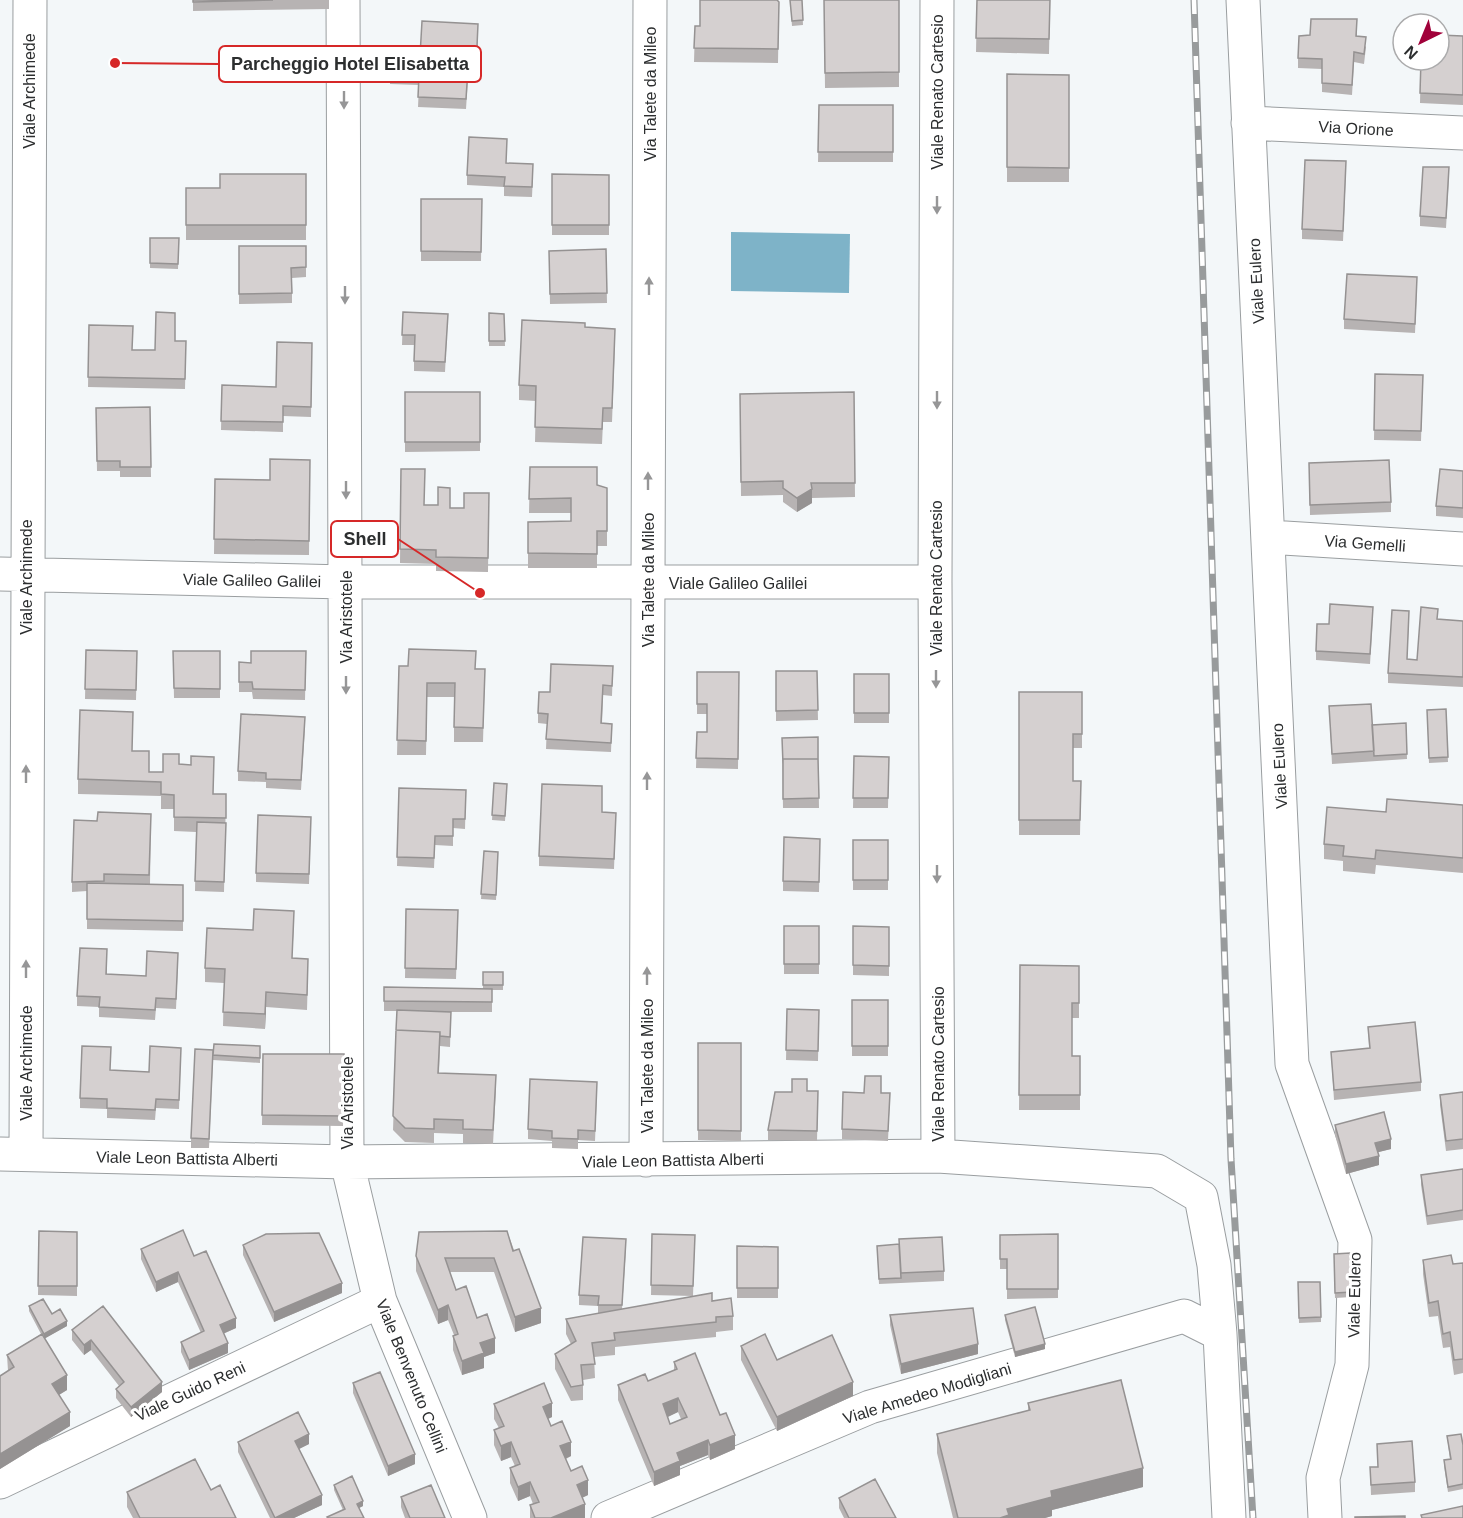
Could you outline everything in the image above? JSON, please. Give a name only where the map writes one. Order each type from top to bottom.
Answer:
[{"type":"street","name":"Viale Archimede","points":[[13,1154],[13,574],[30,0]]},
{"type":"street","name":"Via Aristotele","points":[[343,0],[347,1162]]},
{"type":"street","name":"Via Talete da Mileo","points":[[646,1160],[650,0]]},
{"type":"street","name":"Viale Renato Cartesio","points":[[937,0],[935,582],[938,1156]]},
{"type":"street","name":"Viale Eulero","points":[[1243,0],[1292,1064],[1355,1240],[1352,1365],[1323,1478],[1324,1518]]},
{"type":"street","name":"Via Orione","points":[[1248,123],[1463,133]]},
{"type":"street","name":"Via Gemelli","points":[[1268,537],[1463,549]]},
{"type":"street","name":"Viale Galileo Galilei","points":[[13,574],[346,582],[935,582]]},
{"type":"street","name":"Viale Leon Battista Alberti","points":[[13,1154],[347,1162],[938,1156],[1157,1171],[1201,1197],[1214,1265],[1220,1334]]},
{"type":"street","name":"Viale Benvenuto Cellini","points":[[347,1162],[380,1301],[470,1518]]},
{"type":"street","name":"Viale Guido Reni","points":[[0,1482],[380,1301]]},
{"type":"street","name":"Viale Amedeo Modigliani","points":[[608,1518],[870,1407],[1184,1316],[1220,1334]]},
{"type":"street","points":[[1220,1334],[1229,1518]]},
{"type":"water","points":[[731,232],[850,234],[849,293],[731,291]]},
{"type":"building","points":[[193,0],[273,0],[193,2]]},
{"type":"building","points":[[700,0],[777,0],[779,2],[778,49],[694,48],[695,26],[700,26]]},
{"type":"building","points":[[790,0],[802,0],[803,20],[792,21]]},
{"type":"building","points":[[824,0],[899,0],[899,72],[825,73]]},
{"type":"building","points":[[977,0],[1050,0],[1049,39],[976,38]]},
{"type":"building","points":[[1311,19],[1357,19],[1356,36],[1366,37],[1364,54],[1354,52],[1352,85],[1322,83],[1322,59],[1298,58],[1299,36],[1310,35]]},
{"type":"building","points":[[422,21],[478,24],[476,68],[468,68],[466,99],[418,97],[419,75],[390,74],[392,55],[420,56]]},
{"type":"building","points":[[1451,36],[1463,36],[1463,95],[1420,93],[1421,72],[1451,72]]},
{"type":"building","points":[[1007,74],[1069,75],[1069,168],[1007,167]]},
{"type":"building","points":[[819,105],[893,105],[893,152],[818,152]]},
{"type":"building","points":[[469,137],[507,139],[506,163],[533,164],[532,187],[504,186],[505,177],[467,175]]},
{"type":"building","points":[[1305,160],[1346,161],[1343,231],[1302,229]]},
{"type":"building","points":[[1423,167],[1449,167],[1446,218],[1420,216]]},
{"type":"building","points":[[220,174],[306,174],[306,225],[186,225],[186,188],[220,188]]},
{"type":"building","points":[[552,174],[609,175],[609,225],[552,225]]},
{"type":"building","points":[[421,199],[482,199],[481,252],[421,251]]},
{"type":"building","points":[[150,238],[179,238],[178,264],[150,263]]},
{"type":"building","points":[[239,246],[306,246],[306,267],[291,268],[292,293],[239,294]]},
{"type":"building","points":[[606,249],[607,293],[550,294],[549,251]]},
{"type":"building","points":[[1347,274],[1417,277],[1415,324],[1344,319]]},
{"type":"building","points":[[156,312],[175,313],[175,341],[186,341],[185,379],[88,377],[89,325],[133,326],[132,350],[155,350]]},
{"type":"building","points":[[403,312],[448,314],[445,362],[414,361],[415,335],[402,335]]},
{"type":"building","points":[[489,313],[504,314],[505,341],[489,341]]},
{"type":"building","points":[[522,320],[585,323],[585,327],[615,329],[612,408],[603,408],[602,429],[535,427],[536,386],[519,385]]},
{"type":"building","points":[[277,342],[312,343],[311,407],[283,406],[283,422],[221,421],[222,385],[276,387]]},
{"type":"building","points":[[1375,374],[1423,375],[1421,431],[1374,430]]},
{"type":"building","points":[[405,392],[480,392],[480,442],[405,442]]},
{"type":"building","points":[[854,392],[855,483],[811,483],[812,489],[797,498],[783,488],[783,481],[741,482],[740,394]]},
{"type":"building","points":[[150,407],[151,467],[120,467],[120,461],[97,461],[96,408]]},
{"type":"building","points":[[270,459],[310,460],[309,541],[214,539],[215,479],[270,480]]},
{"type":"building","points":[[1389,460],[1391,502],[1310,505],[1309,463]]},
{"type":"building","points":[[530,467],[597,467],[597,485],[607,488],[607,531],[597,531],[597,554],[528,553],[528,522],[571,521],[571,498],[529,499]]},
{"type":"building","points":[[401,469],[425,469],[424,505],[438,505],[438,487],[450,488],[450,508],[464,508],[464,493],[489,493],[488,558],[436,557],[436,550],[400,549]]},
{"type":"building","points":[[1440,469],[1463,471],[1463,508],[1436,506]]},
{"type":"building","points":[[1330,604],[1373,607],[1370,654],[1316,651],[1317,624],[1329,624]]},
{"type":"building","points":[[1421,607],[1438,609],[1437,619],[1463,621],[1463,677],[1388,673],[1392,610],[1409,611],[1407,659],[1417,660]]},
{"type":"building","points":[[409,649],[476,651],[475,669],[485,669],[483,728],[454,727],[455,683],[427,683],[426,741],[397,740],[399,666],[408,666]]},
{"type":"building","points":[[86,650],[137,651],[136,690],[85,689]]},
{"type":"building","points":[[173,651],[220,651],[220,689],[174,688]]},
{"type":"building","points":[[251,651],[306,651],[305,690],[253,689],[252,682],[239,682],[239,662],[251,663]]},
{"type":"building","points":[[551,664],[613,666],[612,686],[603,685],[601,723],[612,724],[611,743],[546,739],[548,714],[538,713],[539,692],[550,692]]},
{"type":"building","points":[[776,671],[817,671],[818,710],[776,711]]},
{"type":"building","points":[[697,672],[739,672],[738,759],[696,758],[697,732],[707,732],[707,704],[697,704]]},
{"type":"building","points":[[854,674],[889,674],[889,713],[854,713]]},
{"type":"building","points":[[1019,692],[1082,692],[1082,734],[1073,734],[1073,781],[1081,781],[1080,820],[1019,820]]},
{"type":"building","points":[[1371,704],[1374,751],[1332,754],[1329,706]]},
{"type":"building","points":[[1446,709],[1448,757],[1429,758],[1427,710]]},
{"type":"building","points":[[80,710],[133,712],[132,751],[149,751],[149,772],[163,772],[163,754],[179,754],[179,764],[191,765],[191,756],[214,757],[213,794],[226,794],[226,818],[174,817],[174,795],[161,794],[161,782],[78,779]]},
{"type":"building","points":[[241,714],[305,717],[301,780],[266,779],[266,773],[238,771]]},
{"type":"building","points":[[1406,723],[1407,754],[1374,756],[1372,725]]},
{"type":"building","points":[[818,737],[818,759],[783,759],[783,764],[782,738]]},
{"type":"building","points":[[854,756],[889,757],[888,798],[853,798]]},
{"type":"building","points":[[783,759],[818,759],[819,798],[783,799]]},
{"type":"building","points":[[494,783],[507,784],[505,816],[492,815]]},
{"type":"building","points":[[542,784],[602,786],[602,812],[616,813],[614,859],[539,856]]},
{"type":"building","points":[[399,788],[466,790],[465,819],[453,819],[453,836],[435,836],[434,858],[397,857]]},
{"type":"building","points":[[1387,799],[1463,805],[1463,858],[1376,850],[1375,859],[1343,856],[1344,846],[1324,844],[1327,807],[1386,812]]},
{"type":"building","points":[[98,812],[151,814],[149,875],[104,874],[104,881],[72,882],[74,820],[97,821]]},
{"type":"building","points":[[258,815],[311,817],[309,874],[256,873]]},
{"type":"building","points":[[197,822],[226,823],[224,882],[195,881]]},
{"type":"building","points":[[784,837],[820,839],[819,882],[783,881]]},
{"type":"building","points":[[853,840],[888,840],[888,880],[853,880]]},
{"type":"building","points":[[484,851],[498,852],[496,895],[481,894]]},
{"type":"building","points":[[87,883],[183,885],[183,921],[87,919]]},
{"type":"building","points":[[254,909],[294,911],[292,958],[308,959],[307,995],[266,992],[265,1014],[223,1012],[225,969],[205,968],[207,928],[253,930]]},
{"type":"building","points":[[406,909],[458,910],[456,969],[405,968]]},
{"type":"building","points":[[784,926],[819,926],[819,964],[784,964]]},
{"type":"building","points":[[853,926],[889,927],[889,966],[853,965]]},
{"type":"building","points":[[80,948],[107,949],[106,974],[146,976],[147,951],[178,953],[176,999],[156,998],[155,1010],[99,1007],[100,997],[77,996]]},
{"type":"building","points":[[1020,965],[1079,966],[1079,1003],[1072,1003],[1072,1056],[1080,1056],[1080,1095],[1019,1095]]},
{"type":"building","points":[[483,972],[503,972],[503,985],[483,985]]},
{"type":"building","points":[[384,987],[492,989],[492,1002],[384,1001]]},
{"type":"building","points":[[852,1000],[888,1000],[888,1046],[852,1046]]},
{"type":"building","points":[[787,1009],[819,1010],[818,1051],[786,1050]]},
{"type":"building","points":[[397,1010],[451,1012],[450,1037],[440,1036],[440,1032],[396,1030]]},
{"type":"building","points":[[1415,1022],[1421,1082],[1334,1090],[1331,1052],[1370,1048],[1368,1027]]},
{"type":"building","points":[[396,1030],[440,1032],[438,1073],[496,1075],[493,1130],[463,1129],[463,1120],[434,1119],[434,1129],[405,1128],[393,1116]]},
{"type":"building","points":[[698,1043],[741,1043],[741,1131],[698,1130]]},
{"type":"building","points":[[214,1044],[260,1046],[260,1058],[213,1055]]},
{"type":"building","points":[[82,1046],[111,1047],[110,1070],[149,1072],[150,1046],[181,1048],[179,1100],[156,1099],[155,1110],[107,1108],[107,1099],[80,1098]]},
{"type":"building","points":[[195,1049],[213,1050],[209,1139],[191,1138]]},
{"type":"building","points":[[263,1054],[344,1054],[343,1116],[262,1115]]},
{"type":"building","points":[[865,1076],[881,1076],[881,1093],[890,1093],[888,1131],[842,1129],[843,1092],[864,1093]]},
{"type":"building","points":[[530,1079],[597,1082],[595,1131],[578,1130],[578,1139],[552,1138],[552,1131],[528,1129]]},
{"type":"building","points":[[792,1079],[807,1079],[807,1091],[818,1091],[817,1131],[768,1130],[775,1092],[792,1092]]},
{"type":"building","points":[[1463,1092],[1463,1139],[1446,1141],[1440,1095]]},
{"type":"building","points":[[1384,1112],[1391,1139],[1375,1143],[1379,1156],[1346,1164],[1335,1125]]},
{"type":"building","points":[[1463,1169],[1463,1210],[1427,1216],[1421,1175]]},
{"type":"building","points":[[183,1230],[194,1256],[206,1251],[236,1318],[220,1325],[228,1343],[189,1360],[181,1342],[204,1331],[178,1272],[156,1282],[141,1249]]},
{"type":"building","points":[[39,1231],[77,1232],[77,1286],[38,1286]]},
{"type":"building","points":[[507,1231],[513,1251],[519,1249],[541,1308],[515,1317],[494,1258],[445,1258],[456,1290],[466,1286],[477,1318],[487,1314],[495,1338],[480,1343],[484,1353],[462,1361],[453,1336],[458,1334],[448,1305],[438,1310],[416,1256],[419,1232]]},
{"type":"building","points":[[319,1233],[342,1283],[274,1312],[243,1245],[266,1234]]},
{"type":"building","points":[[652,1234],[695,1235],[693,1286],[651,1285]]},
{"type":"building","points":[[1058,1234],[1058,1289],[1007,1289],[1007,1259],[1000,1259],[1000,1235]]},
{"type":"building","points":[[583,1237],[626,1239],[622,1305],[598,1305],[599,1296],[579,1295]]},
{"type":"building","points":[[942,1237],[944,1271],[901,1273],[899,1239]]},
{"type":"building","points":[[899,1244],[901,1278],[879,1279],[877,1246]]},
{"type":"building","points":[[737,1246],[778,1247],[778,1288],[737,1288]]},
{"type":"building","points":[[1350,1253],[1352,1292],[1335,1293],[1334,1254]]},
{"type":"building","points":[[1451,1255],[1453,1264],[1463,1263],[1463,1359],[1454,1360],[1450,1332],[1443,1334],[1438,1301],[1429,1303],[1423,1260]]},
{"type":"building","points":[[1298,1282],[1320,1282],[1321,1317],[1299,1318]]},
{"type":"building","points":[[712,1293],[712,1301],[731,1298],[733,1316],[716,1317],[716,1322],[614,1333],[615,1340],[592,1343],[595,1364],[581,1365],[583,1385],[571,1387],[555,1354],[576,1341],[566,1319]]},
{"type":"building","points":[[43,1299],[52,1314],[60,1309],[67,1321],[44,1334],[29,1306]]},
{"type":"building","points":[[103,1306],[162,1382],[131,1407],[116,1389],[124,1382],[91,1340],[84,1345],[72,1330]]},
{"type":"building","points":[[1035,1307],[1045,1344],[1015,1352],[1005,1315]]},
{"type":"building","points":[[973,1308],[978,1344],[901,1364],[890,1315]]},
{"type":"building","points":[[42,1334],[67,1375],[52,1384],[70,1412],[0,1454],[0,1376],[14,1367],[7,1355]]},
{"type":"building","points":[[765,1334],[777,1360],[832,1335],[853,1382],[777,1417],[741,1346]]},
{"type":"building","points":[[695,1353],[720,1415],[726,1413],[735,1435],[710,1445],[708,1440],[677,1453],[680,1461],[654,1472],[618,1385],[645,1374],[648,1381],[677,1369],[674,1362]],"holes":[[[678,1398],[687,1417],[670,1424],[663,1404]]]},
{"type":"building","points":[[380,1372],[415,1454],[388,1466],[353,1383]]},
{"type":"building","points":[[1121,1380],[1143,1468],[1051,1491],[1052,1497],[1007,1509],[1009,1515],[1000,1518],[958,1518],[937,1434],[1030,1410],[1028,1403]]},
{"type":"building","points":[[544,1383],[552,1403],[543,1407],[551,1426],[562,1421],[571,1442],[560,1446],[571,1471],[582,1466],[588,1480],[577,1485],[585,1504],[551,1518],[535,1518],[530,1505],[539,1502],[530,1482],[518,1487],[510,1468],[520,1464],[511,1442],[501,1446],[494,1430],[504,1426],[494,1404]]},
{"type":"building","points":[[298,1412],[309,1434],[295,1441],[322,1495],[275,1518],[238,1442]]},
{"type":"building","points":[[1461,1434],[1463,1484],[1448,1487],[1444,1460],[1451,1459],[1447,1436]]},
{"type":"building","points":[[1412,1441],[1415,1482],[1371,1485],[1370,1467],[1378,1467],[1377,1444]]},
{"type":"building","points":[[195,1459],[211,1490],[220,1485],[236,1518],[140,1518],[127,1492]]},
{"type":"building","points":[[352,1476],[363,1501],[357,1504],[364,1518],[328,1518],[345,1509],[334,1485]]},
{"type":"building","points":[[875,1479],[896,1518],[849,1518],[839,1498]]},
{"type":"building","points":[[431,1485],[445,1518],[410,1518],[401,1497]]},
{"type":"building","points":[[1463,1506],[1463,1518],[1422,1518],[1421,1515]]},
{"type":"building","points":[[1405,1516],[1405,1518],[1355,1518],[1355,1517]]},
{"type":"railway","points":[[1194,0],[1231,1159],[1253,1518]]},
{"type":"place","name":"Parcheggio Hotel Elisabetta","points":[[115,63]]},
{"type":"place","name":"Shell","points":[[480,593]]}]
